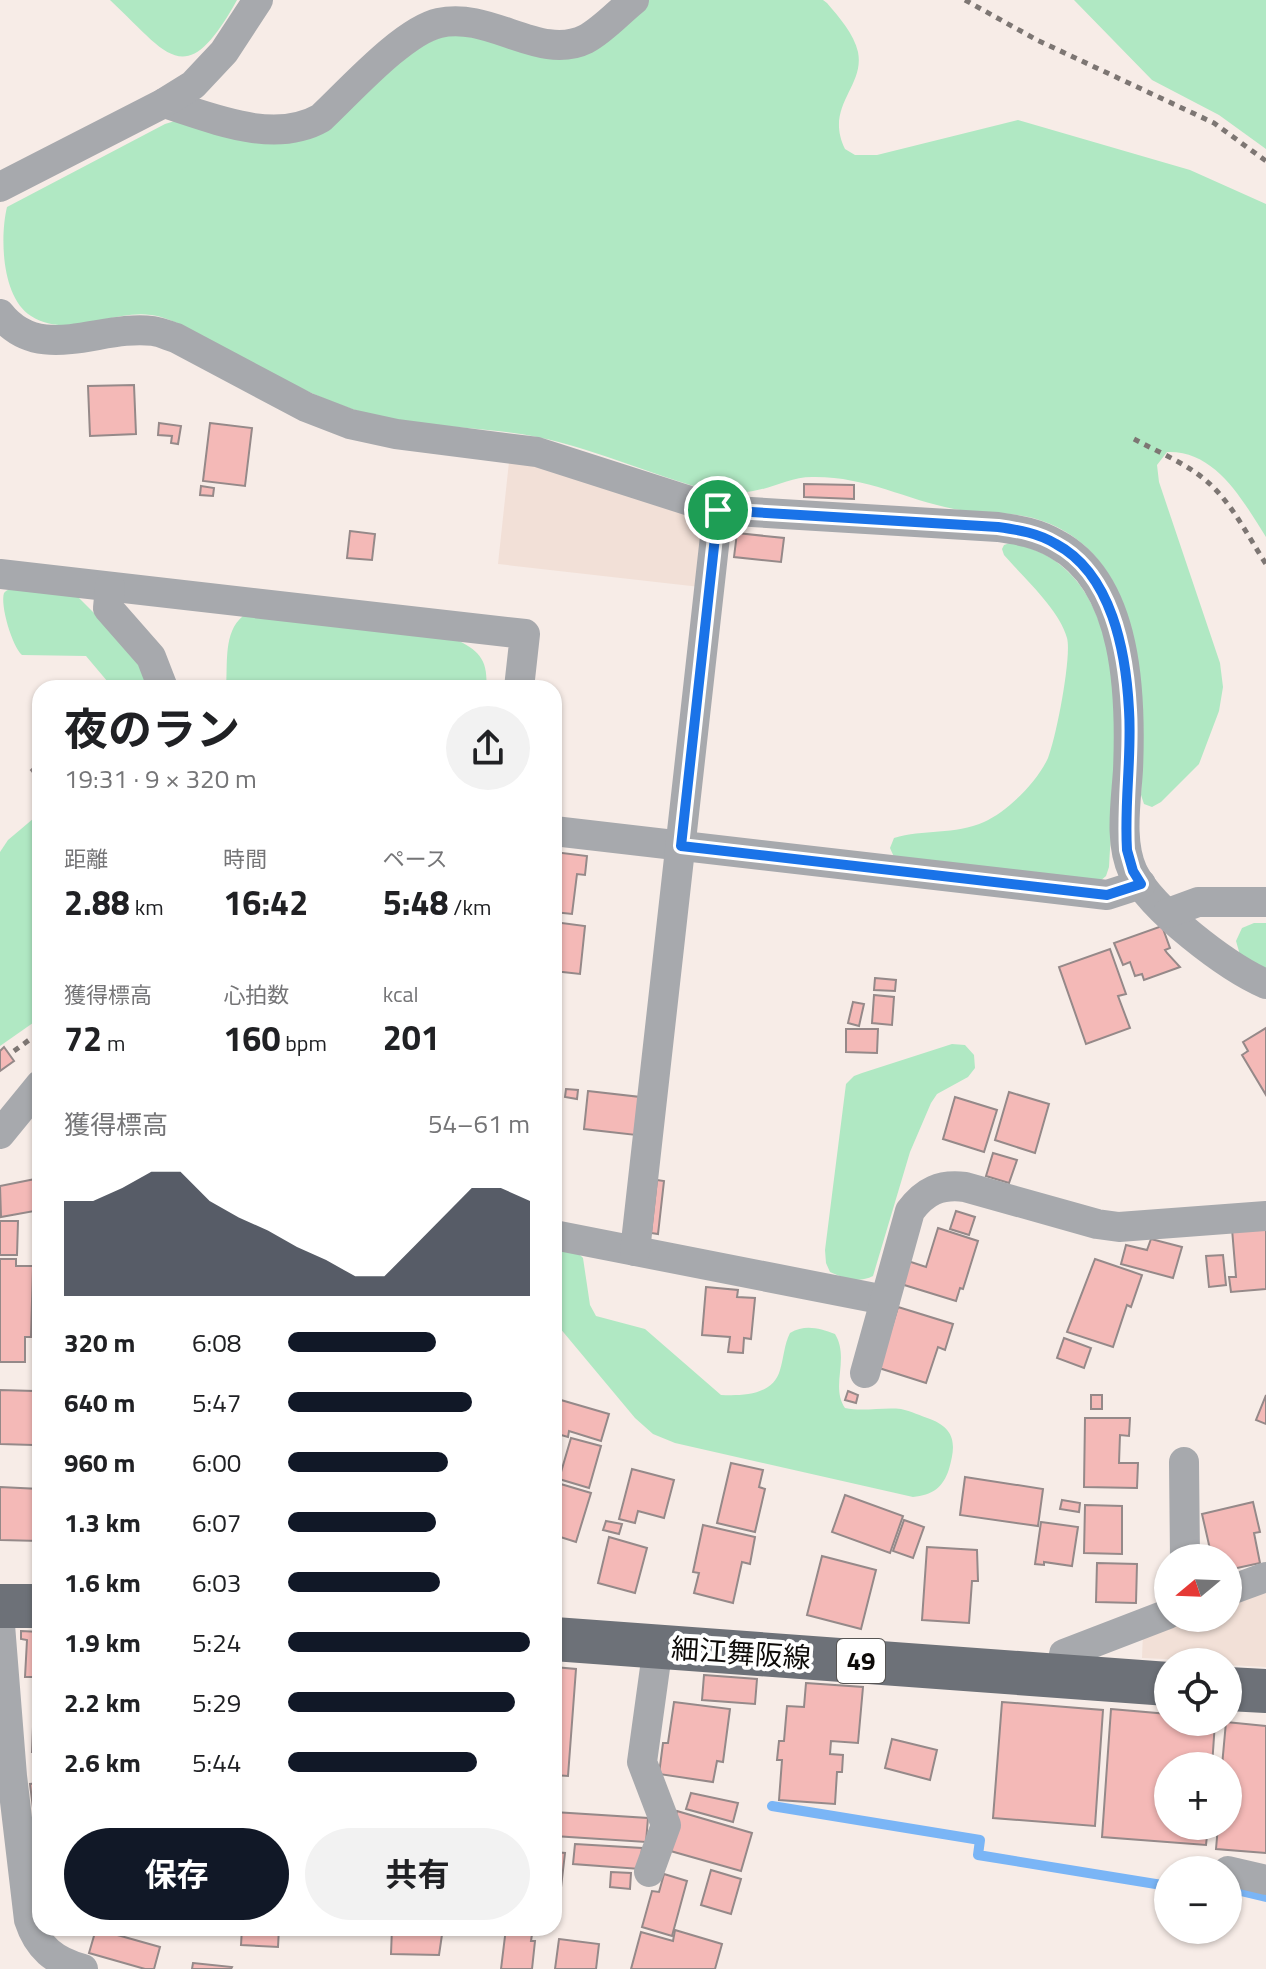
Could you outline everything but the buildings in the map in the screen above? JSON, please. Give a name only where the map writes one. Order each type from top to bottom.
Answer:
[{"type":"main road","points":[[0,1606],[32,1606]]},
{"type":"main road","name":"細江舞阪線","points":[[562,1640],[1154,1683]]},
{"type":"main road","points":[[1242,1690],[1266,1691]]},
{"type":"street","points":[[0,187],[193,85],[224,52],[258,0]]},
{"type":"street","points":[[164,103],[228,123],[290,130],[306,127],[321,118],[400,44],[417,31],[437,23],[458,20],[480,23],[552,46],[571,45],[590,37],[634,0]]},
{"type":"street","points":[[0,314],[25,335],[45,341],[155,331],[176,338],[306,407],[350,424],[396,434],[537,452],[718,510],[998,527],[1029,532],[1058,544],[1083,564],[1101,590],[1113,619],[1124,664],[1130,711],[1127,850],[1133,871],[1168,913],[1218,957],[1266,984]]},
{"type":"street","points":[[635,1251],[718,510]]},
{"type":"street","points":[[0,574],[525,634],[520,680]]},
{"type":"street","points":[[110,587],[108,608],[151,657],[160,680]]},
{"type":"street","points":[[562,832],[1107,895],[1141,884]]},
{"type":"street","points":[[1168,913],[1198,902],[1266,902]]},
{"type":"street","points":[[0,1134],[32,1095]]},
{"type":"street","points":[[865,1373],[910,1211],[920,1198],[933,1189],[949,1185],[965,1187],[1097,1224],[1119,1227],[1266,1216]]},
{"type":"street","points":[[562,1237],[885,1300]]},
{"type":"street","points":[[1184,1462],[1185,1544]]},
{"type":"street","points":[[1242,1586],[1266,1577]]},
{"type":"street","points":[[1062,1676],[1064,1654],[1154,1619]]},
{"type":"street","points":[[0,1625],[12,1776],[32,1929]]},
{"type":"street","points":[[649,1872],[666,1825],[642,1762],[658,1646]]},
{"type":"street","points":[[1242,1874],[1266,1880]]},
{"type":"street","points":[[34,1936],[47,1953],[63,1963],[83,1969]]},
{"type":"path","points":[[965,0],[1037,40],[1214,123],[1266,161]]},
{"type":"path","points":[[1134,439],[1189,468],[1210,484],[1228,505],[1266,564]]},
{"type":"path","points":[[14,1051],[32,1038]]},
{"type":"shaded area","points":[[509,462],[534,466],[707,521],[700,587],[498,564]]},
{"type":"shaded area","points":[[1266,1586],[1266,1667],[1242,1666],[1242,1648],[1154,1648],[1154,1659],[1142,1658],[1143,1632],[1154,1628],[1154,1632],[1242,1632],[1242,1595]]},
{"type":"green space","points":[[110,0],[237,0],[219,29],[203,47],[189,56],[176,56],[162,49]]},
{"type":"green space","points":[[648,0],[823,0],[846,26],[858,52],[856,76],[839,121],[845,149],[855,155],[877,155],[1018,120],[1190,170],[1266,204],[1266,537],[1226,480],[1200,459],[1167,452],[1157,465],[1159,482],[1220,663],[1223,687],[1219,711],[1199,764],[1161,802],[1152,807],[1144,804],[1141,795],[1143,716],[1140,674],[1132,633],[1119,595],[1100,561],[1071,535],[1033,518],[954,509],[867,484],[831,478],[804,477],[760,490],[723,494],[537,437],[397,420],[352,409],[299,387],[161,317],[145,314],[79,324],[47,323],[31,316],[14,295],[5,265],[7,207],[165,124],[178,120],[290,140],[406,52],[458,30],[550,55]]},
{"type":"green space","points":[[1074,0],[1266,0],[1266,149],[1219,115],[1152,80]]},
{"type":"green space","points":[[1010,543],[1053,560],[1083,590],[1102,630],[1112,677],[1115,778],[1109,867],[1106,876],[1099,882],[894,857],[890,848],[894,838],[962,829],[993,817],[1029,786],[1048,758],[1062,698],[1067,638],[1049,605],[1004,555],[1004,545]]},
{"type":"green space","points":[[16,588],[78,597],[121,640],[140,663],[147,680],[106,680],[86,656],[22,655],[5,616],[3,599],[8,590]]},
{"type":"green space","points":[[243,616],[451,637],[479,656],[486,680],[226,680],[229,639]]},
{"type":"green space","points":[[32,820],[32,1024],[0,1046],[0,852],[8,840]]},
{"type":"green space","points":[[1254,923],[1266,923],[1266,971],[1240,955],[1236,941],[1242,928]]},
{"type":"green space","points":[[952,1044],[965,1045],[974,1055],[975,1068],[968,1077],[937,1094],[931,1103],[910,1152],[873,1276],[852,1279],[830,1272],[825,1250],[846,1084],[854,1076]]},
{"type":"green space","points":[[562,1249],[583,1258],[590,1305],[596,1316],[645,1329],[721,1395],[748,1394],[771,1385],[780,1370],[790,1333],[812,1328],[823,1330],[835,1334],[839,1343],[839,1391],[845,1408],[901,1409],[930,1419],[949,1433],[953,1452],[940,1486],[913,1497],[675,1443],[653,1434],[635,1418],[562,1331]]},
{"type":"waterway","points":[[772,1806],[980,1840],[978,1855],[1154,1884]]},
{"type":"waterway","points":[[1242,1891],[1266,1897]]},
{"type":"route","points":[[718,510],[998,527],[1029,532],[1058,544],[1083,564],[1101,590],[1113,619],[1124,664],[1130,711],[1125,828],[1133,871],[1141,884],[1107,895],[681,846],[718,510]]}]
